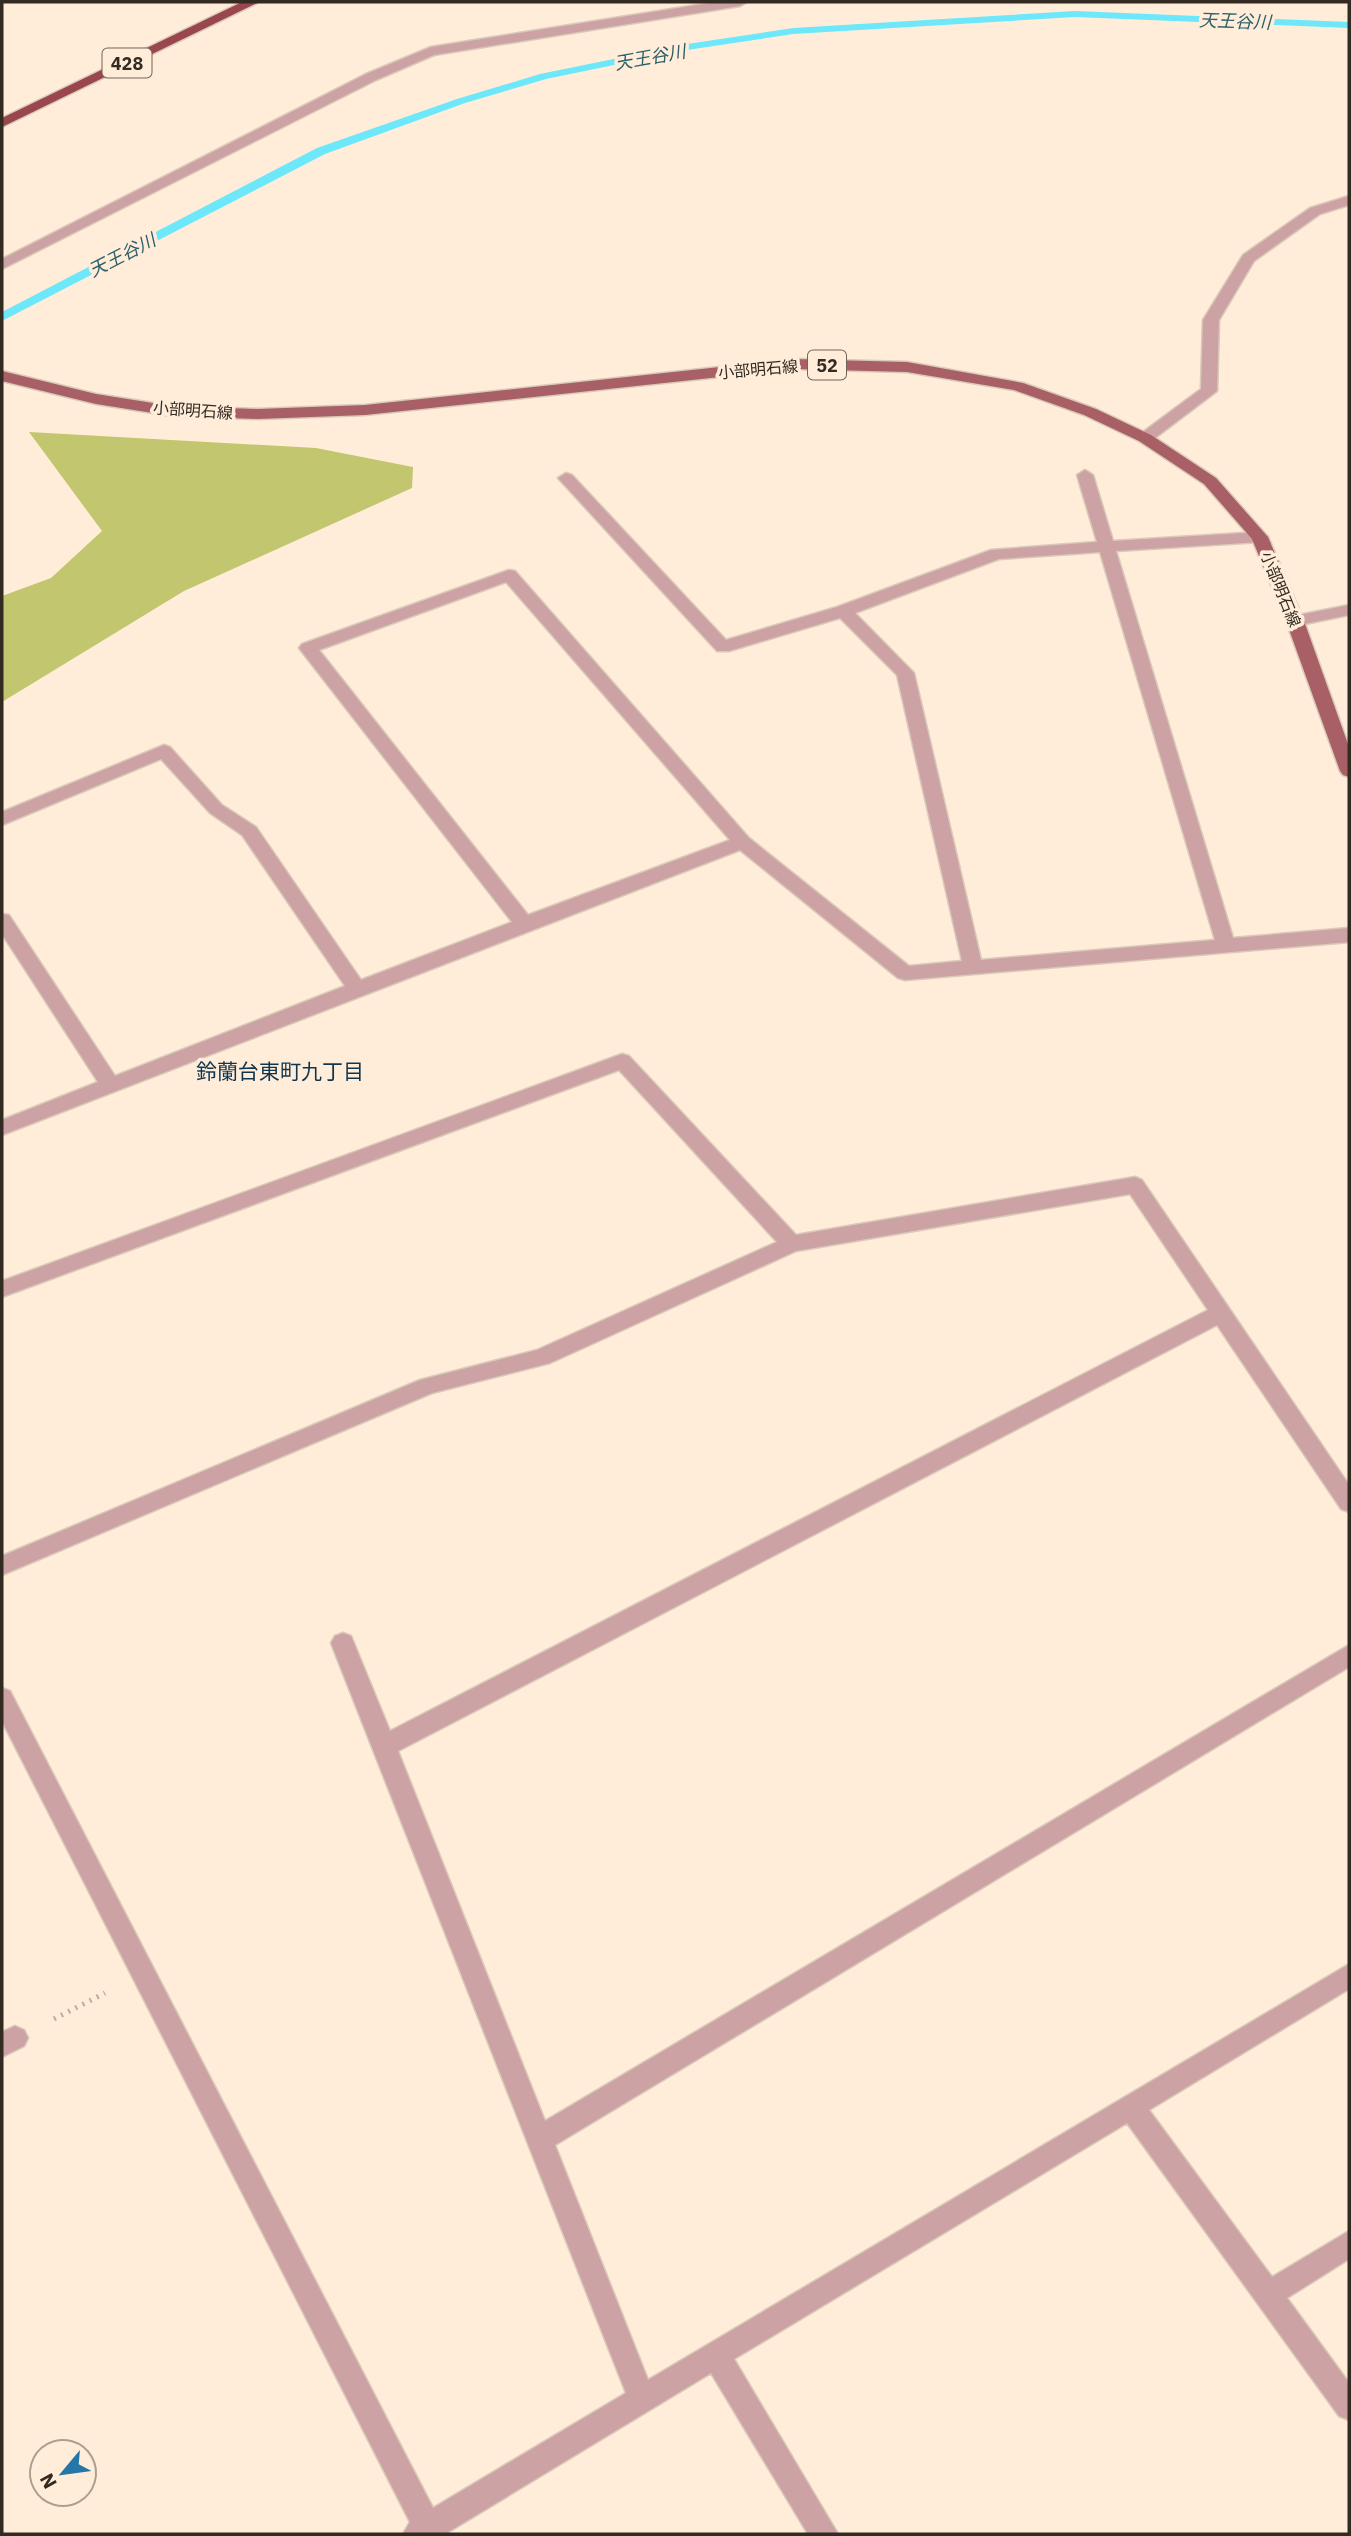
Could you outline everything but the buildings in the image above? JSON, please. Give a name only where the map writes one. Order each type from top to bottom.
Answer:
[{"type":"highway","name":"428","points":[[2,123],[252,2]]},
{"type":"main road","name":"小部明石線","points":[[2,376],[96,399],[172,411],[258,414],[365,410],[794,365],[907,367],[1017,386],[1090,412],[1145,438],[1210,481],[1261,537],[1295,621],[1349,771]]},
{"type":"street","points":[[2,265],[371,77],[431,51],[740,2]]},
{"type":"street","points":[[1145,438],[1209,391],[1211,320],[1248,258],[1315,211],[1349,200]]},
{"type":"street","points":[[1085,475],[1226,946]]},
{"type":"street","points":[[566,478],[723,647],[843,611],[997,554],[1261,537]]},
{"type":"street","points":[[524,924],[308,648],[509,575],[742,842],[905,973],[1349,935]]},
{"type":"street","points":[[1295,621],[1349,610]]},
{"type":"street","points":[[843,611],[905,673],[973,967]]},
{"type":"street","points":[[2,819],[164,751],[216,809],[249,831],[357,989]]},
{"type":"street","points":[[2,1128],[524,924],[742,842]]},
{"type":"street","points":[[3,924],[111,1086]]},
{"type":"street","points":[[2,1289],[622,1061],[792,1244]]},
{"type":"street","points":[[2,1566],[428,1386],[542,1357],[792,1244],[1135,1185],[1349,1503]]},
{"type":"street","points":[[384,1746],[1222,1313]]},
{"type":"street","points":[[343,1643],[642,2399]]},
{"type":"street","points":[[540,2139],[1349,1655]]},
{"type":"street","points":[[2,1698],[425,2532],[1349,1976]]},
{"type":"street","points":[[1132,2107],[1349,2406]]},
{"type":"street","points":[[1268,2295],[1349,2244]]},
{"type":"street","points":[[716,2356],[824,2534]]},
{"type":"path","points":[[8,2041],[143,1974]]},
{"type":"green space","points":[[29,432],[316,448],[413,467],[412,488],[184,591],[2,702],[2,596],[51,578],[102,531]]},
{"type":"waterway","name":"天王谷川","points":[[2,317],[321,151],[461,101],[544,76],[687,47],[793,31],[1075,14],[1349,25]]},
{"type":"district","name":"鈴蘭台東町九丁目","points":[[280,1071]]}]
